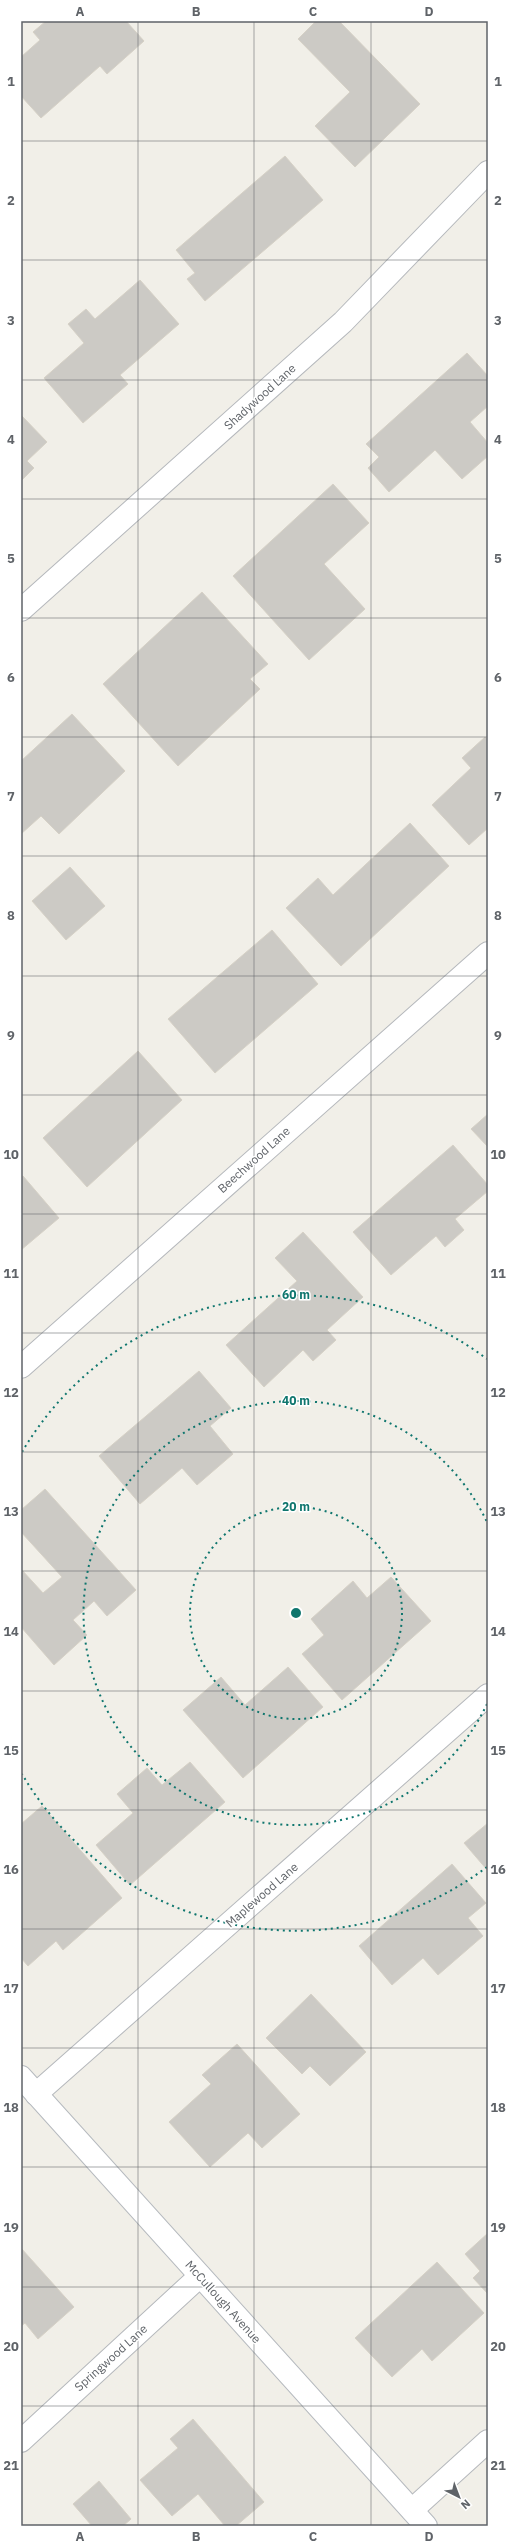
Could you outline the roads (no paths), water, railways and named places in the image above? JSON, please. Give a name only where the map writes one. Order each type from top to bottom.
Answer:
[{"type":"street","name":"Shadywood Lane","points":[[21,610],[343,322],[488,172]]},
{"type":"street","name":"Beechwood Lane","points":[[21,1367],[488,953]]},
{"type":"street","name":"Maplewood Lane","points":[[36,2094],[488,1695]]},
{"type":"street","name":"McCullough Avenue","points":[[21,2077],[426,2526]]},
{"type":"street","name":"Springwood Lane","points":[[21,2440],[200,2276]]},
{"type":"street","points":[[412,2510],[488,2441]]}]
